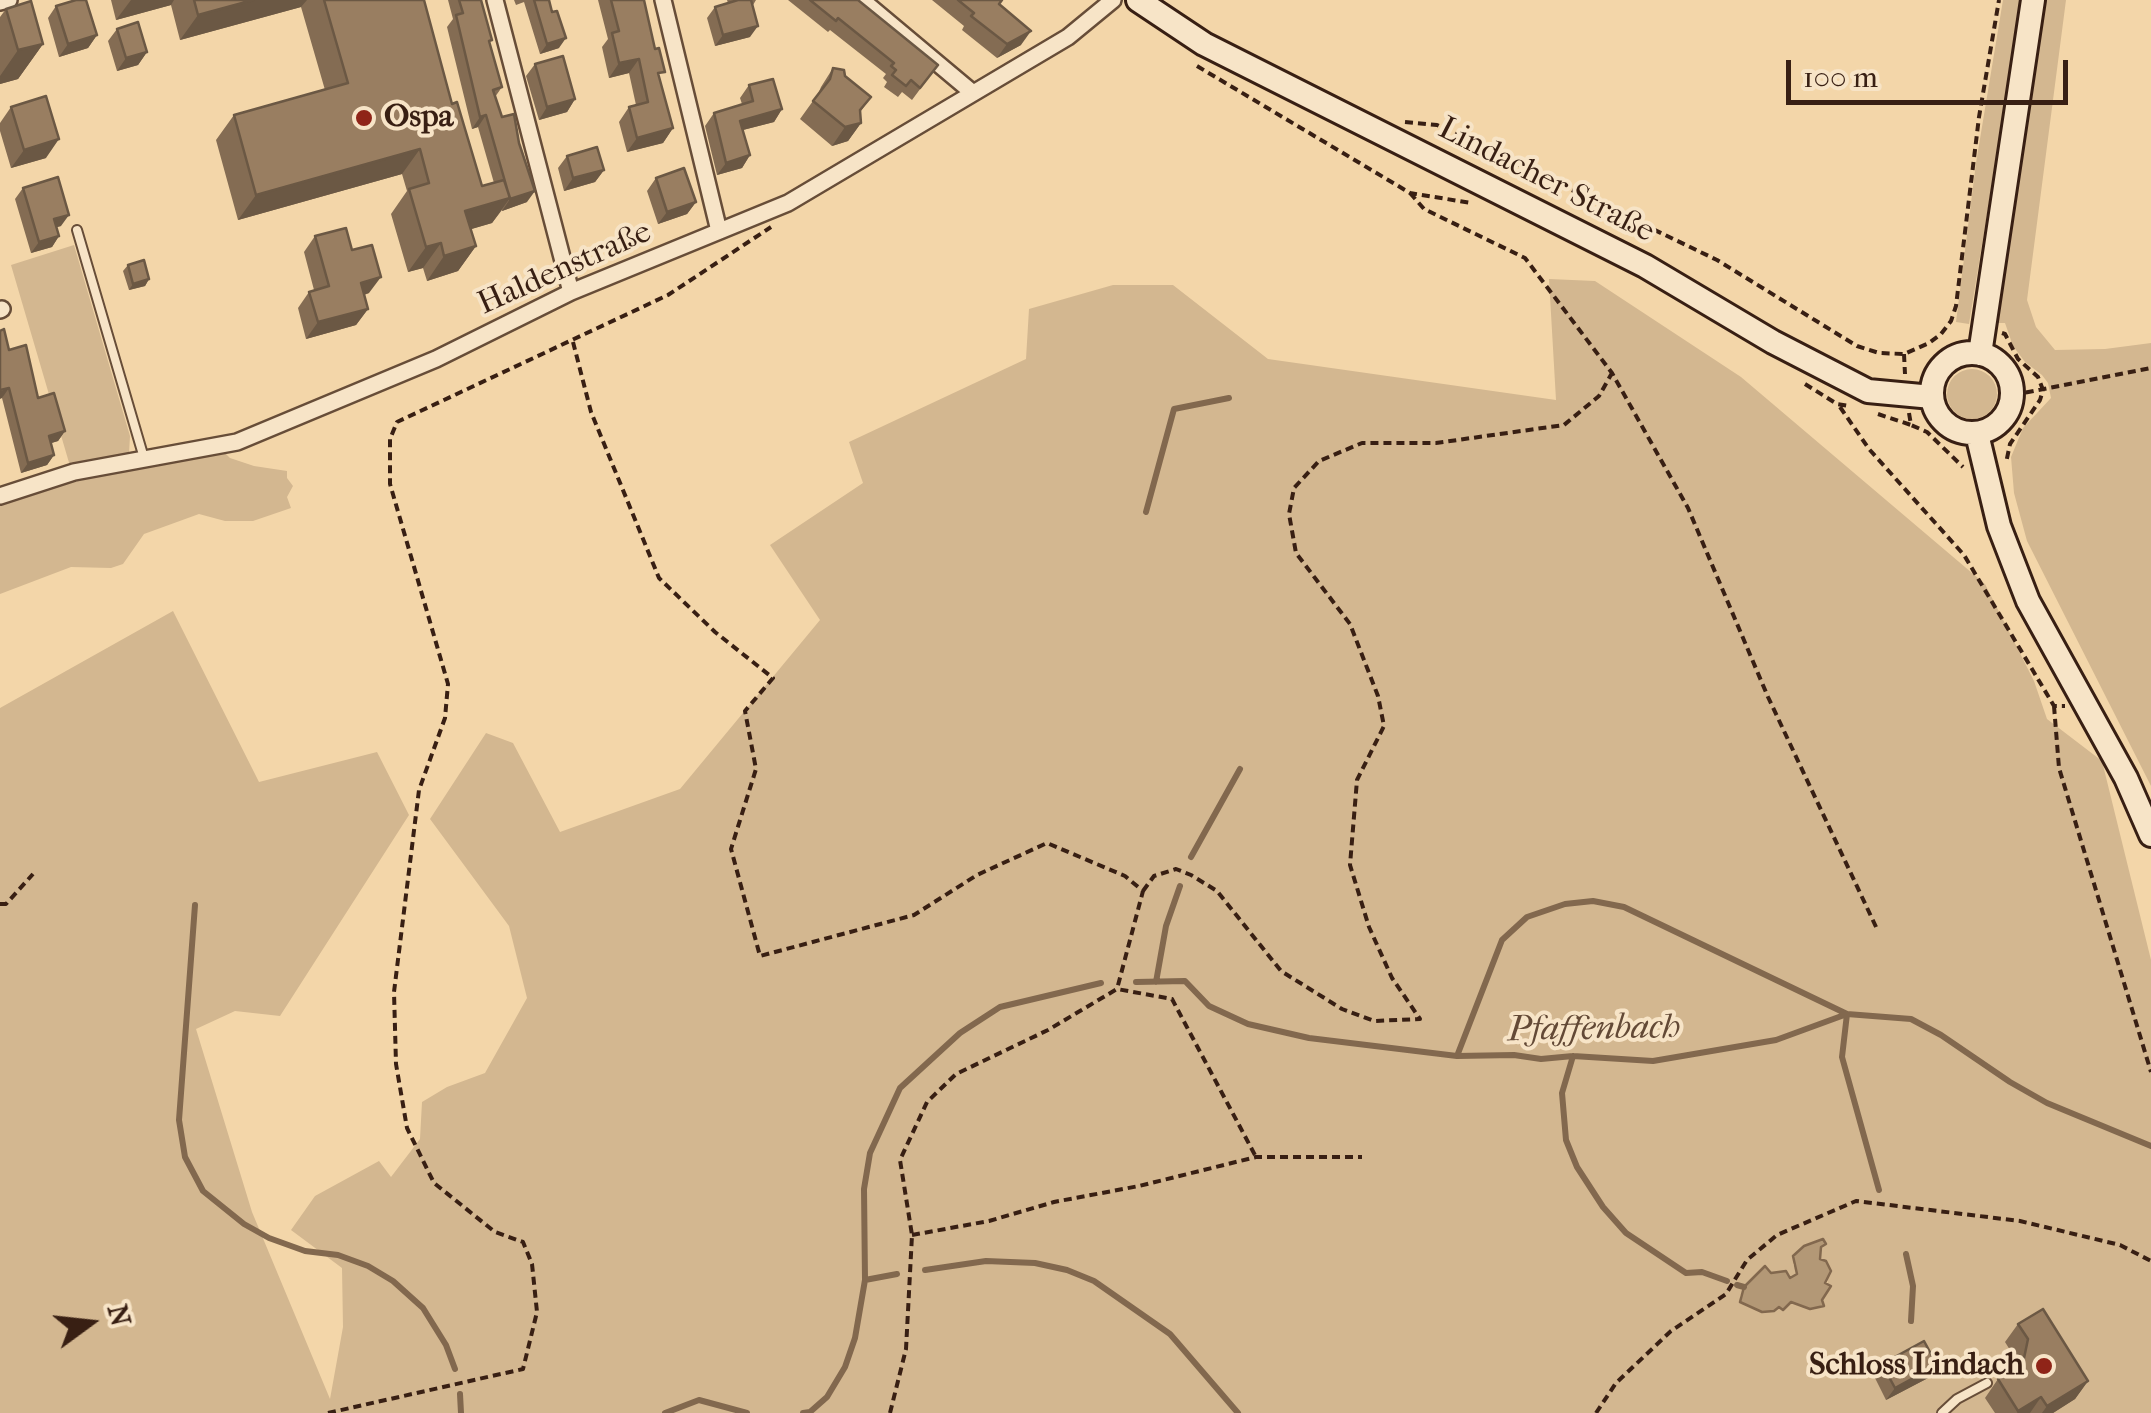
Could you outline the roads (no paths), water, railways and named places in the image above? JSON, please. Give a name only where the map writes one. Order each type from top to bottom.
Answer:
[{"type":"main road","name":"Lindacher Straße","points":[[1138,0],[1204,44],[1645,266],[1868,391],[1932,397]]},
{"type":"main road","points":[[1980,354],[2033,0]]},
{"type":"main road","points":[[1961,354],[1980,354],[2002,366],[2012,395],[2010,409],[2002,421],[1976,434],[1952,428],[1935,410],[1932,397],[1933,383],[1948,360],[1961,354]]},
{"type":"main road","points":[[1976,434],[1999,526],[2028,600],[2126,778],[2151,835]]},
{"type":"street","points":[[0,2],[8,0]]},
{"type":"street","points":[[495,0],[571,292]]},
{"type":"street","points":[[663,0],[720,231]]},
{"type":"street","points":[[862,0],[973,94]]},
{"type":"street","name":"Haldenstraße","points":[[0,496],[74,472],[237,442],[436,359],[571,292],[788,203],[1068,37],[1113,0]]},
{"type":"lane","points":[[77,230],[144,458]]},
{"type":"lane","points":[[1942,1413],[1957,1398],[1987,1383]]},
{"type":"waterway","points":[[1146,512],[1174,409],[1229,398]]},
{"type":"waterway","points":[[1191,857],[1240,769]]},
{"type":"waterway","points":[[1156,982],[1166,926],[1180,886]]},
{"type":"waterway","points":[[1457,1056],[1502,940],[1527,917],[1565,904],[1593,901],[1624,907],[1847,1014],[1842,1057],[1879,1190]]},
{"type":"waterway","points":[[195,905],[179,1120],[185,1157],[203,1191],[244,1224],[269,1238],[305,1251],[338,1255],[393,1281],[423,1308],[446,1345],[455,1369]]},
{"type":"waterway","name":"Pfaffenbach","points":[[1136,982],[1185,981],[1209,1006],[1248,1024],[1309,1038],[1457,1056],[1653,1061],[1776,1040],[1847,1014],[1911,1019],[2047,1103],[2151,1146]]},
{"type":"waterway","name":"Pfaffenbach","points":[[803,1413],[810,1412],[827,1397],[845,1367],[855,1338],[865,1280],[864,1189],[870,1153],[900,1088],[960,1033],[1000,1007],[1101,983]]},
{"type":"waterway","points":[[1573,1056],[1562,1093],[1566,1140],[1577,1167],[1603,1207],[1626,1233],[1686,1273],[1702,1272],[1727,1281]]},
{"type":"waterway","points":[[1906,1254],[1913,1286],[1911,1321]]},
{"type":"waterway","points":[[925,1270],[986,1261],[1035,1263],[1094,1281],[1170,1334],[1238,1413]]},
{"type":"waterway","points":[[865,1280],[897,1274]]},
{"type":"waterway","points":[[1737,1285],[1744,1287]]},
{"type":"waterway","points":[[460,1394],[461,1413]]},
{"type":"waterway","name":"Pfaffenbach","points":[[665,1413],[699,1400],[747,1413]]},
{"type":"place","name":"Ospa","points":[[364,118]]},
{"type":"place","name":"Schloss Lindach","points":[[2044,1366]]}]
